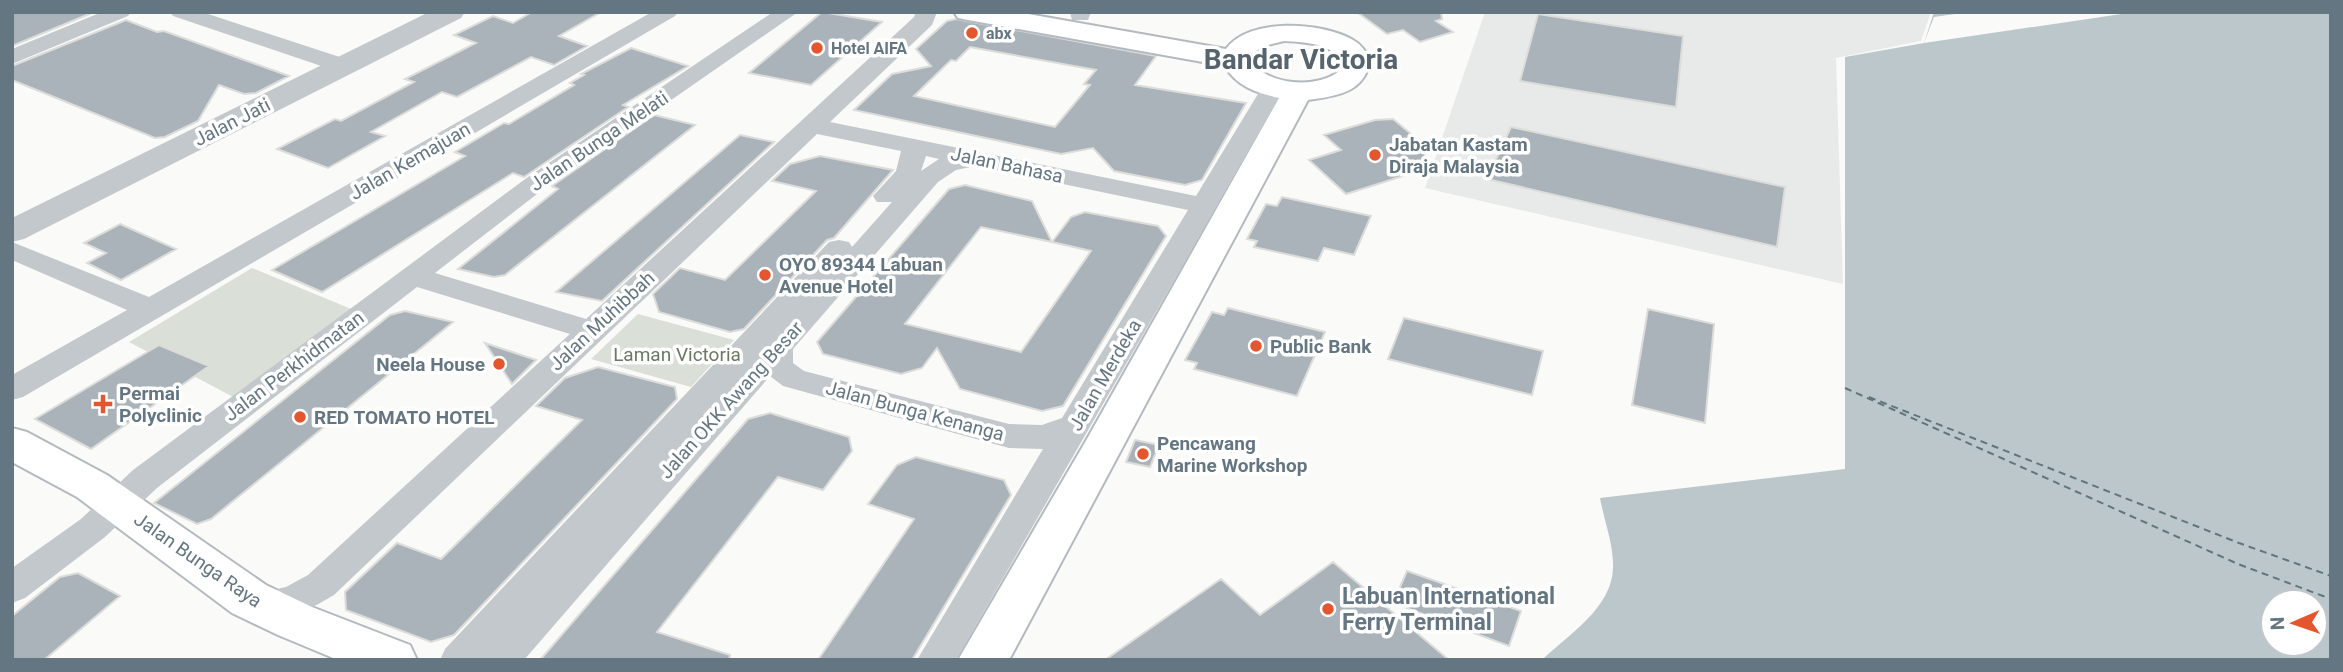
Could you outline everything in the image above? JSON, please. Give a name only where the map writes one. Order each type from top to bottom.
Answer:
[{"type":"main road","points":[[968,12],[1241,51],[1270,34],[1316,24],[1350,51],[1356,61],[1355,70],[1348,79],[1335,87],[1285,91],[1245,76],[1238,68],[1241,51]]},
{"type":"main road","points":[[1075,13],[1241,51]]},
{"type":"main road","name":"Jalan Merdeka","points":[[983,660],[1105,444],[1285,91]]},
{"type":"main road","name":"Jalan Bunga Raya","points":[[12,443],[92,486],[263,606],[392,660]]},
{"type":"street","points":[[12,57],[121,12]]},
{"type":"street","points":[[180,12],[344,66]]},
{"type":"street","name":"Jalan Jati","points":[[12,232],[451,12]]},
{"type":"street","name":"Jalan Kemajuan","points":[[12,389],[668,12]]},
{"type":"street","name":"Jalan Bunga Melati","points":[[414,276],[537,182],[788,12]]},
{"type":"street","name":"Jalan Muhibbah","points":[[263,606],[293,601],[321,585],[924,20],[927,12]]},
{"type":"street","name":"Jalan Merdeka","points":[[936,660],[1203,205],[1285,91]]},
{"type":"street","name":"Jalan Bahasa","points":[[811,125],[1203,205]]},
{"type":"street","name":"Jalan OKK Awang Besar","points":[[459,660],[907,174],[915,160],[913,146]]},
{"type":"street","name":"Jalan OKK Awang Besar","points":[[500,660],[929,177],[948,164],[974,159]]},
{"type":"street","points":[[12,250],[151,309]]},
{"type":"street","points":[[414,276],[592,331]]},
{"type":"street","name":"Jalan Perkhidmatan","points":[[12,587],[93,528],[145,479],[414,276]]},
{"type":"street","name":"Jalan Bunga Kenanga","points":[[778,347],[778,367],[794,379],[1009,436],[1044,437],[1076,425]]},
{"type":"shaded area","points":[[1485,12],[1931,12],[1921,41],[1836,58],[1843,284],[1425,188]]},
{"type":"shaded area","points":[[1934,12],[2331,12],[2331,660],[1542,660],[1597,608],[1611,582],[1612,551],[1600,498],[1845,469],[1845,57],[1924,43]]},
{"type":"green space","points":[[252,268],[356,311],[239,400],[129,342]]},
{"type":"green space","name":"Laman Victoria","points":[[638,314],[734,340],[691,387],[591,359]]},
{"type":"pier","points":[[1969,12],[2135,12],[1924,43],[1934,17]]},
{"type":"building","points":[[12,12],[94,12],[12,46]]},
{"type":"building","points":[[532,12],[601,12],[559,36],[587,46],[554,65],[531,57],[457,97],[442,92],[371,132],[385,136],[328,168],[277,149],[335,119],[341,121],[414,82],[405,79],[476,43],[454,35],[493,16],[513,23]]},
{"type":"building","name":"Hotel AIFA","points":[[822,12],[882,22],[811,85],[749,73]]},
{"type":"building","points":[[1357,12],[1441,12],[1442,19],[1436,21],[1453,32],[1420,42],[1403,30],[1387,34]]},
{"type":"building","points":[[1538,14],[1683,36],[1676,107],[1520,81]]},
{"type":"building","points":[[956,19],[1156,56],[1135,85],[1246,103],[1202,180],[1185,185],[1114,171],[1093,148],[1061,154],[854,110],[892,74],[931,66],[916,49],[947,21]],"holes":[[[970,47],[1096,70],[1084,84],[1090,85],[1055,127],[914,96],[951,60],[956,61]]]},
{"type":"building","points":[[126,20],[289,76],[256,93],[244,94],[219,85],[198,121],[165,137],[155,138],[12,80],[12,66]]},
{"type":"building","points":[[631,48],[688,66],[623,105],[628,107],[524,177],[513,173],[322,292],[272,270],[465,156],[455,152],[504,123],[509,124],[574,85],[570,83],[584,75],[581,74]]},
{"type":"building","points":[[654,115],[695,125],[505,275],[494,277],[458,269],[558,189],[552,186]]},
{"type":"building","name":"Jabatan Kastam Diraja Malaysia","points":[[1393,119],[1428,148],[1419,171],[1346,194],[1309,160],[1341,150],[1324,135],[1375,120]]},
{"type":"building","points":[[1511,127],[1785,187],[1777,247],[1487,179]]},
{"type":"building","points":[[740,135],[774,142],[602,301],[556,292]]},
{"type":"building","points":[[820,156],[893,170],[834,238],[827,240],[744,329],[730,332],[659,312],[653,294],[680,268],[725,280],[816,191],[772,181],[790,164]]},
{"type":"building","points":[[965,185],[1032,201],[1052,242],[1071,217],[1085,212],[1158,226],[1166,236],[1063,406],[1042,411],[960,389],[937,348],[922,368],[901,374],[823,354],[817,342],[949,189]],"holes":[[[981,227],[1091,251],[1021,352],[905,324]]]},
{"type":"building","points":[[1282,197],[1371,216],[1354,255],[1324,248],[1318,261],[1254,247],[1257,241],[1247,239],[1266,204],[1277,206]]},
{"type":"building","points":[[120,224],[176,249],[121,280],[87,263],[106,253],[84,243]]},
{"type":"building","name":"Public Bank","points":[[1228,308],[1325,332],[1297,396],[1194,369],[1197,363],[1185,360],[1212,312],[1224,315]]},
{"type":"building","points":[[1648,309],[1714,324],[1705,423],[1632,405]]},
{"type":"building","points":[[405,311],[453,322],[211,519],[197,524],[154,503],[390,315]]},
{"type":"building","points":[[1404,318],[1543,351],[1532,395],[1388,359]]},
{"type":"building","name":"Neela House","points":[[485,343],[536,360],[512,384]]},
{"type":"building","points":[[159,345],[209,366],[91,449],[35,419]]},
{"type":"building","points":[[598,367],[675,387],[677,399],[454,635],[431,642],[346,610],[345,592],[397,543],[441,559],[582,420],[536,406],[565,378]]},
{"type":"building","points":[[770,413],[849,437],[852,451],[823,490],[778,477],[657,632],[730,655],[729,660],[540,660],[748,419]]},
{"type":"building","name":"Pencawang Marine Workshop","points":[[1135,440],[1159,445],[1150,467],[1126,462]]},
{"type":"building","points":[[916,457],[1004,480],[1011,495],[912,660],[818,660],[914,519],[868,504],[897,465]]},
{"type":"building","name":"Labuan International Ferry Terminal","points":[[1333,562],[1449,660],[1105,660],[1221,579],[1260,615]]},
{"type":"building","points":[[1407,571],[1521,611],[1509,646],[1393,603]]},
{"type":"building","points":[[78,573],[120,596],[44,660],[12,660],[12,616],[60,577]]},
{"type":"ferry route","points":[[1845,388],[2238,564],[2331,599]]},
{"type":"ferry route","points":[[1869,397],[2239,543],[2331,576]]},
{"type":"place","name":"abx","points":[[972,33]]},
{"type":"place","name":"Hotel AIFA","points":[[817,48]]},
{"type":"place","name":"Jabatan Kastam Diraja Malaysia","points":[[1375,155]]},
{"type":"place","name":"OYO 89344 Labuan Avenue Hotel","points":[[765,275]]},
{"type":"place","name":"Public Bank","points":[[1256,346]]},
{"type":"place","name":"Neela House","points":[[499,364]]},
{"type":"place","name":"Permai Polyclinic","points":[[103,404]]},
{"type":"place","name":"RED TOMATO HOTEL","points":[[300,417]]},
{"type":"place","name":"Pencawang Marine Workshop","points":[[1143,454]]},
{"type":"place","name":"Labuan International Ferry Terminal","points":[[1328,609]]},
{"type":"district","name":"Bandar Victoria","points":[[1301,59]]}]
